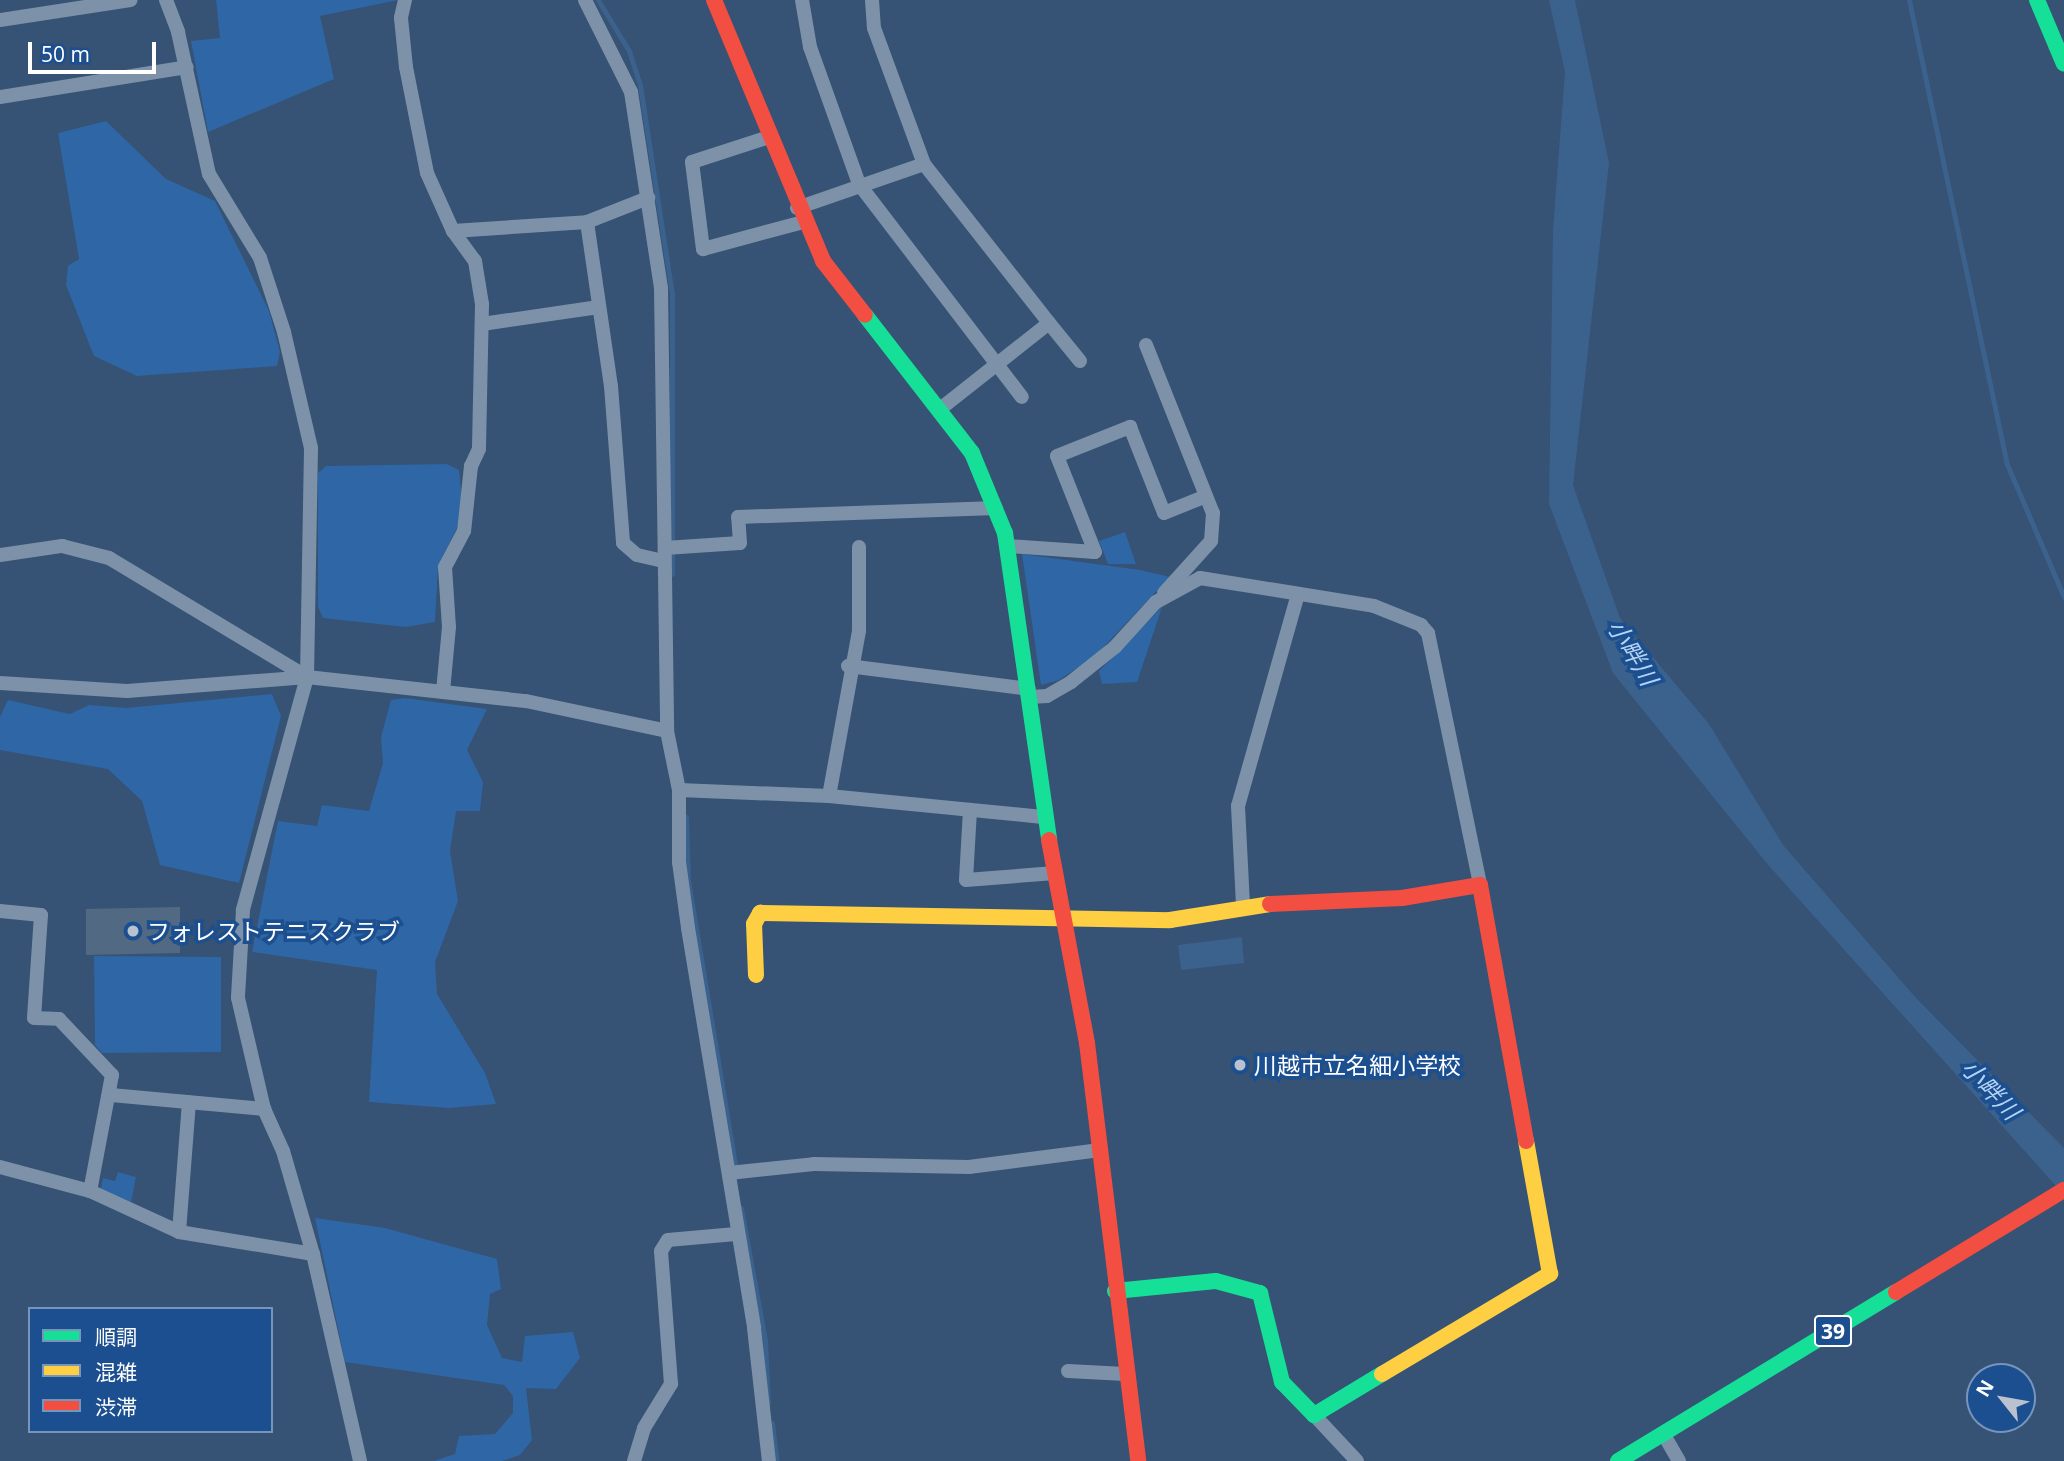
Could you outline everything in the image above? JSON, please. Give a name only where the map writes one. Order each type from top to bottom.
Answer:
[{"type":"street","points":[[0,20],[130,0]]},
{"type":"street","points":[[166,0],[187,67],[209,174],[260,258],[305,411],[311,483],[307,677],[243,910],[241,1027],[264,1109],[283,1151],[313,1254],[360,1461]]},
{"type":"street","points":[[405,0],[401,18],[406,67],[427,173],[453,231],[475,261],[482,324],[479,449],[471,466],[464,531],[444,567],[449,627],[443,692]]},
{"type":"street","points":[[585,0],[626,78],[661,288],[667,731],[680,790],[679,862],[729,1173],[736,1234],[754,1328],[769,1461]]},
{"type":"street","points":[[714,0],[800,215],[822,261],[972,453],[996,508],[1008,546],[1045,817],[1100,1150],[1125,1374],[1138,1461]]},
{"type":"street","points":[[802,0],[810,47],[859,184],[1022,397]]},
{"type":"street","points":[[871,0],[874,28],[924,164],[1080,361]]},
{"type":"street","points":[[2037,0],[2064,64]]},
{"type":"street","points":[[0,97],[187,67]]},
{"type":"street","points":[[769,137],[692,162],[703,249],[800,215],[859,184],[924,164]]},
{"type":"street","points":[[453,231],[587,222],[648,198]]},
{"type":"street","points":[[587,222],[616,427],[623,543],[637,555],[664,555],[740,543],[738,517],[996,508]]},
{"type":"street","points":[[482,324],[599,307]]},
{"type":"street","points":[[939,410],[1049,323]]},
{"type":"street","points":[[848,666],[1047,696],[1071,682],[1115,647],[1211,541],[1213,513],[1146,345]]},
{"type":"street","points":[[1008,546],[1095,552],[1057,456],[1130,427],[1164,513],[1206,496]]},
{"type":"street","points":[[0,555],[62,546],[109,558],[307,677]]},
{"type":"street","points":[[829,796],[848,666],[859,631],[859,547]]},
{"type":"street","points":[[1156,602],[1213,576],[1297,598],[1374,606],[1426,629],[1480,885],[1550,1274],[1314,1415]]},
{"type":"street","points":[[1243,905],[1236,846],[1241,787],[1297,598]]},
{"type":"street","points":[[0,683],[127,691],[307,677],[526,701],[667,731]]},
{"type":"street","points":[[680,790],[829,796],[1045,817]]},
{"type":"street","points":[[970,810],[967,880],[1055,873]]},
{"type":"street","points":[[756,975],[754,924],[760,913],[1063,915],[1170,920],[1243,905],[1402,898],[1480,885]]},
{"type":"street","points":[[0,911],[41,915],[34,1018],[59,1020],[112,1075],[111,1095],[90,1191]]},
{"type":"street","points":[[111,1095],[264,1109]]},
{"type":"street","points":[[179,1231],[189,1102]]},
{"type":"street","points":[[729,1173],[814,1164],[969,1167],[1100,1150]]},
{"type":"street","points":[[0,1167],[90,1191],[179,1231],[313,1254]]},
{"type":"street","name":"39","points":[[1618,1461],[2064,1190]]},
{"type":"street","points":[[634,1461],[644,1428],[671,1384],[661,1251],[668,1240],[736,1234]]},
{"type":"street","points":[[1115,1291],[1216,1281],[1260,1293],[1282,1382],[1357,1461]]},
{"type":"street","points":[[1068,1371],[1125,1374]]},
{"type":"street","points":[[1664,1435],[1679,1461]]},
{"type":"shaded area","points":[[216,0],[398,0],[320,16],[334,79],[208,132],[191,41],[220,38]]},
{"type":"shaded area","points":[[106,121],[166,179],[215,201],[269,311],[280,352],[277,366],[137,376],[94,356],[66,285],[68,266],[79,259],[58,133]]},
{"type":"shaded area","points":[[447,464],[459,470],[462,501],[457,528],[438,566],[435,622],[406,627],[323,618],[318,607],[318,473],[326,466]]},
{"type":"shaded area","points":[[1125,532],[1136,564],[1108,564],[1099,541]]},
{"type":"shaded area","points":[[1022,554],[1140,570],[1170,577],[1095,656],[1059,680],[1041,685]]},
{"type":"shaded area","points":[[1162,607],[1137,682],[1102,684],[1099,671]]},
{"type":"shaded area","points":[[272,694],[281,716],[239,883],[160,865],[142,801],[108,769],[0,750],[0,717],[8,700],[70,714],[89,705],[126,708]]},
{"type":"shaded area","points":[[405,698],[487,709],[467,750],[483,782],[480,811],[456,811],[450,851],[458,901],[435,962],[437,994],[485,1073],[496,1104],[449,1108],[369,1102],[377,970],[252,952],[278,821],[317,826],[322,805],[369,811],[383,763],[381,737],[391,700]]},
{"type":"shaded area","points":[[94,956],[221,957],[221,1052],[102,1053],[95,1045]]},
{"type":"shaded area","points":[[118,1172],[136,1177],[131,1202],[101,1189],[103,1178],[115,1181]]},
{"type":"shaded area","points":[[315,1218],[385,1228],[497,1259],[501,1289],[490,1294],[487,1325],[502,1358],[522,1362],[525,1336],[573,1332],[580,1358],[556,1389],[526,1388],[532,1440],[520,1455],[502,1461],[434,1461],[455,1454],[459,1436],[495,1434],[513,1413],[513,1396],[504,1385],[345,1362]]},
{"type":"water","name":"小畔川","points":[[1549,0],[1575,0],[1609,163],[1573,485],[1620,618],[1709,724],[1783,845],[1916,998],[2064,1148],[2064,1195],[1769,866],[1613,673],[1549,504],[1553,229],[1565,72]]},
{"type":"water","points":[[1242,937],[1244,963],[1181,970],[1178,945]]},
{"type":"building","name":"フォレストテニスクラブ","points":[[180,907],[180,953],[86,955],[86,909]]},
{"type":"waterway","points":[[598,0],[629,51],[640,85],[672,293],[672,574]]},
{"type":"waterway","points":[[1909,0],[2006,462],[2064,597]]},
{"type":"waterway","points":[[686,817],[688,880],[736,1171]]},
{"type":"waterway","points":[[741,1208],[765,1340],[768,1403]]},
{"type":"waterway","points":[[772,1423],[777,1461]]},
{"type":"traffic: fast","points":[[2037,0],[2064,64]]},
{"type":"traffic: fast","points":[[865,315],[972,453],[1005,533],[1049,840]]},
{"type":"traffic: fast","points":[[1115,1291],[1216,1281],[1260,1293],[1282,1382],[1314,1415],[1382,1374]]},
{"type":"traffic: fast","points":[[1618,1461],[1896,1292]]},
{"type":"traffic: slow","points":[[756,975],[754,924],[760,913],[1170,920],[1270,904]]},
{"type":"traffic: slow","points":[[1382,1374],[1550,1274],[1526,1141]]},
{"type":"traffic: jam","points":[[714,0],[823,261],[865,315]]},
{"type":"traffic: jam","points":[[1049,840],[1087,1043],[1138,1461]]},
{"type":"traffic: jam","points":[[1270,904],[1402,898],[1480,885],[1526,1141]]},
{"type":"traffic: jam","points":[[1896,1292],[2064,1190]]},
{"type":"place","name":"フォレストテニスクラブ","points":[[133,931]]},
{"type":"place","name":"川越市立名細小学校","points":[[1240,1065]]}]
